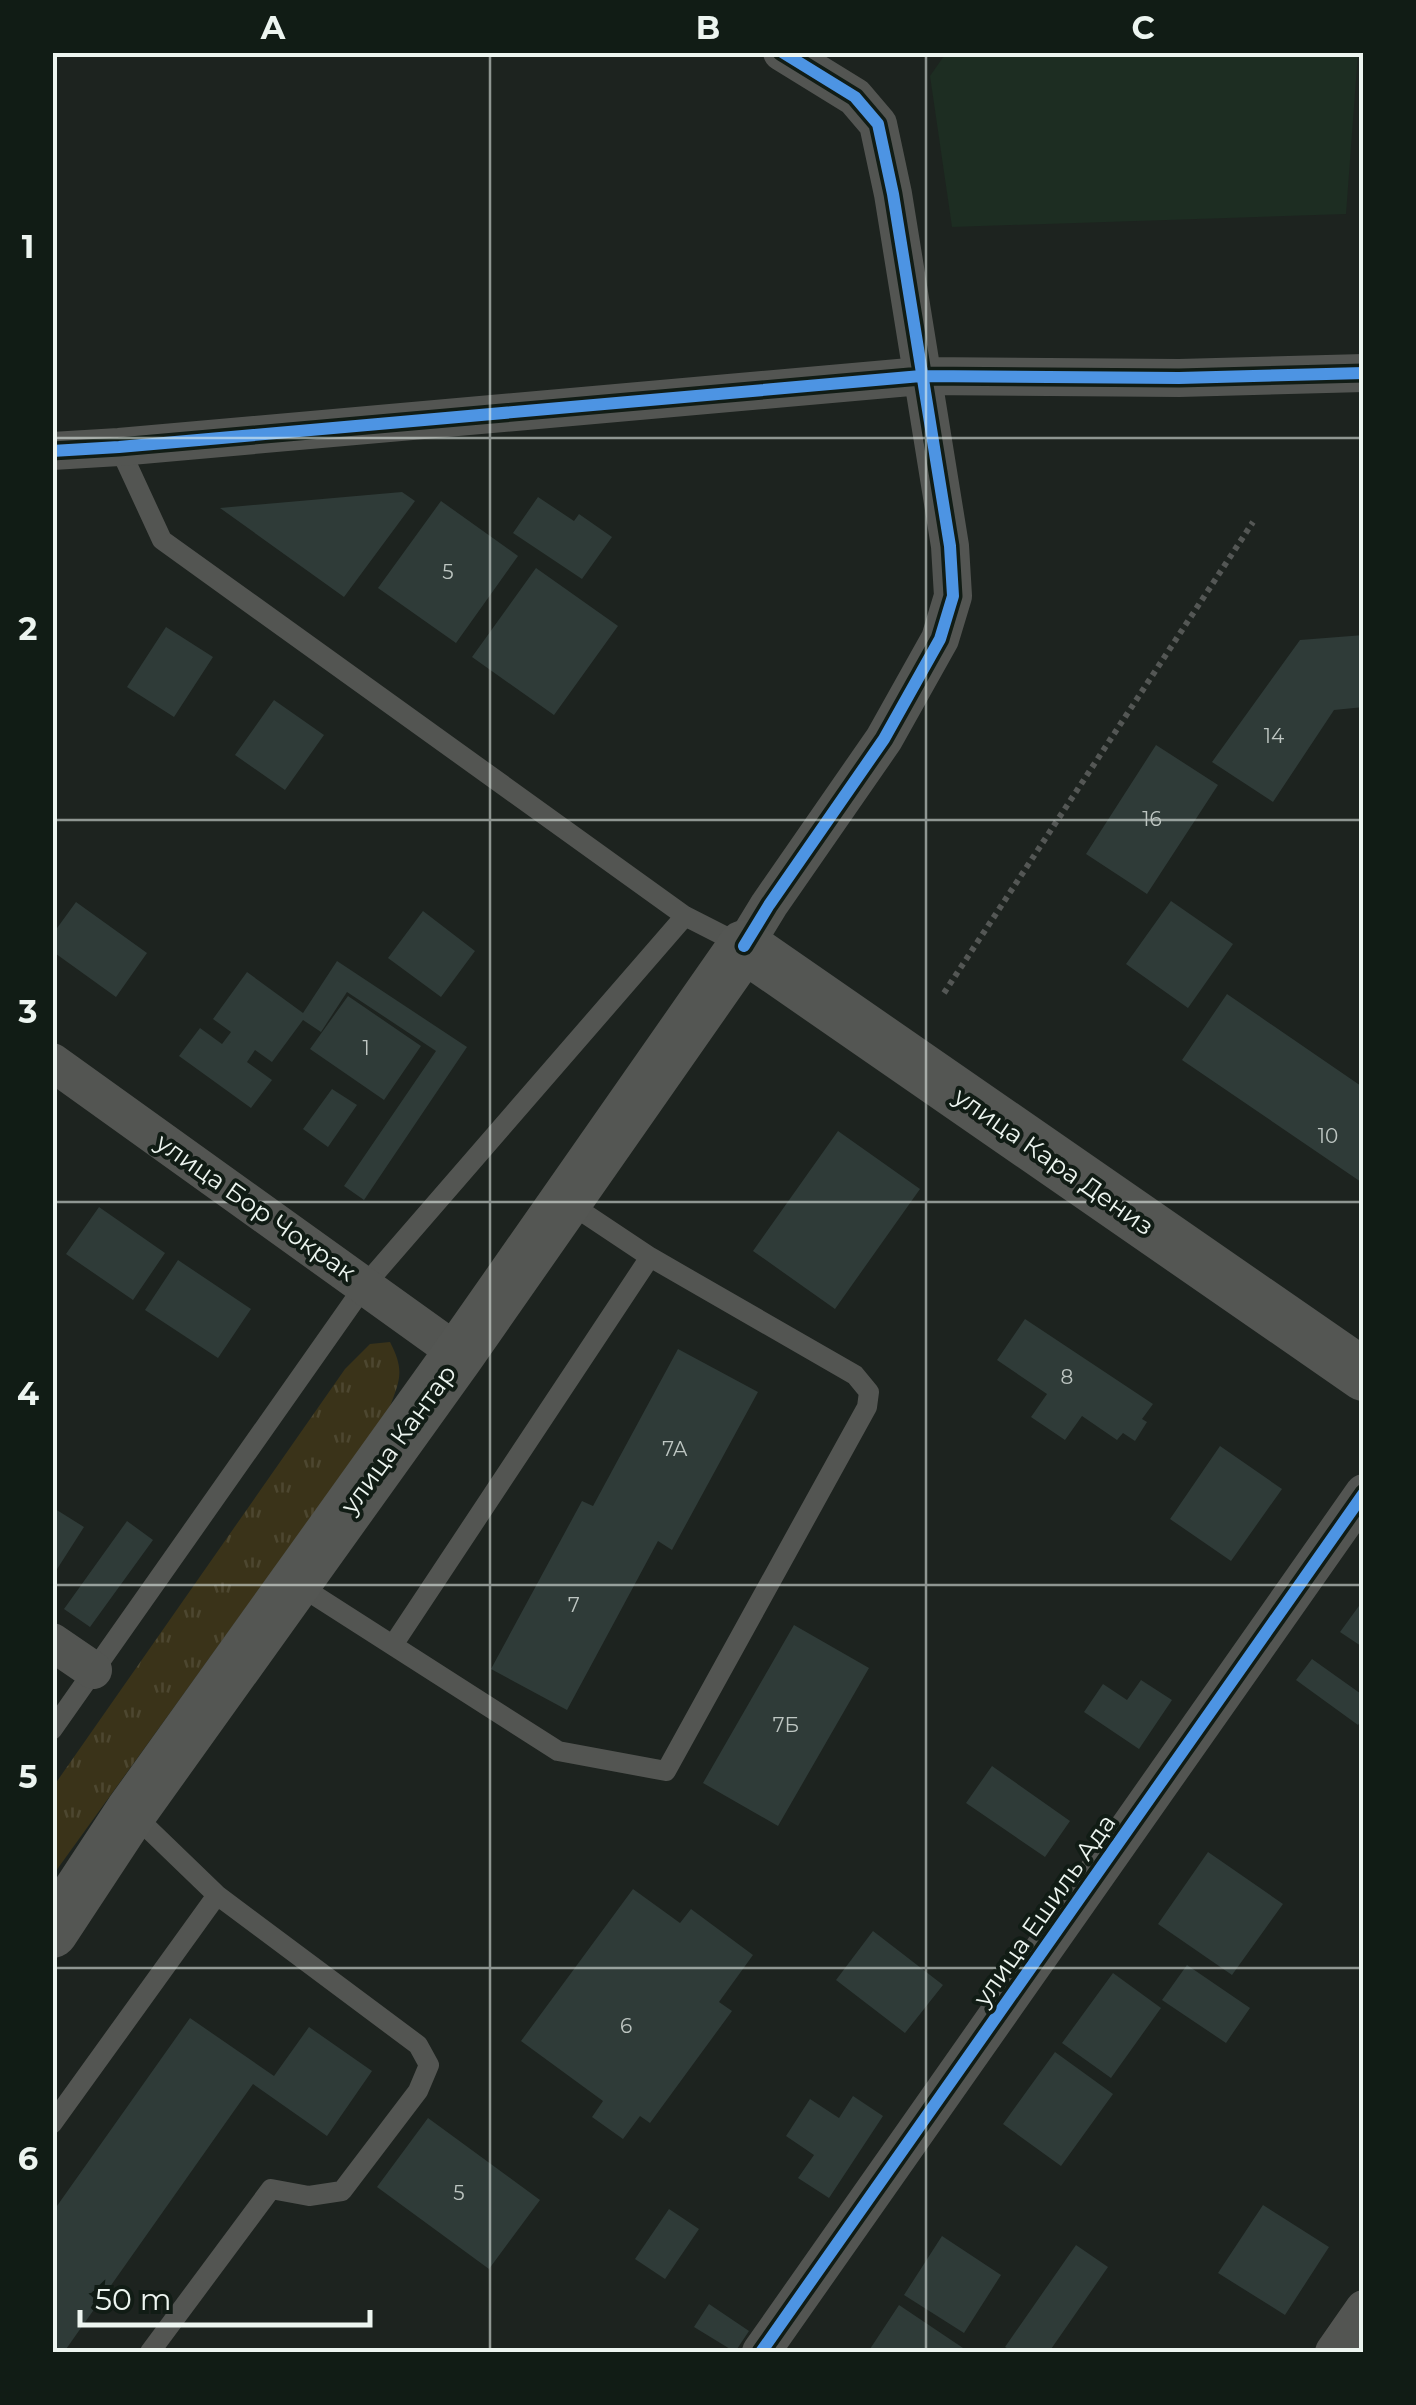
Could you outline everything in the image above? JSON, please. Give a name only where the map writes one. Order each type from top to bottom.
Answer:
[{"type":"main road","name":"улица Кантар","points":[[52,1932],[131,1812],[459,1354],[744,946]]},
{"type":"main road","name":"улица Кара Дениз","points":[[744,946],[1364,1375]]},
{"type":"street","points":[[744,946],[884,739],[940,639],[952,596],[950,546],[893,194],[878,124],[855,97],[782,52]]},
{"type":"street","points":[[52,451],[921,376],[1179,378],[1364,372]]},
{"type":"street","name":"улица Бор Чокрак","points":[[52,1062],[459,1354]]},
{"type":"street","name":"улица Ешиль Ада","points":[[761,2352],[1364,1493]]},
{"type":"street","points":[[52,1642],[93,1670]]},
{"type":"street","points":[[1334,2352],[1364,2309]]},
{"type":"lane","points":[[119,447],[162,540],[685,916],[744,946]]},
{"type":"lane","points":[[52,1730],[365,1285],[685,916]]},
{"type":"lane","points":[[296,1582],[558,1750],[666,1772],[867,1407],[869,1392],[855,1375],[650,1256],[566,1201]]},
{"type":"lane","points":[[393,1645],[650,1256]]},
{"type":"lane","points":[[131,1812],[218,1895],[418,2046],[428,2065],[418,2091],[342,2191],[309,2196],[271,2189],[150,2352]]},
{"type":"lane","points":[[52,2124],[218,1895]]},
{"type":"path","points":[[944,994],[1253,522]]},
{"type":"shaded area","points":[[946,53],[1358,53],[1346,214],[952,227],[930,76]]},
{"type":"green space","points":[[390,1342],[399,1376],[389,1409],[53,1875],[53,1787],[345,1369],[370,1344]]},
{"type":"building","points":[[402,492],[415,501],[344,597],[220,508]]},
{"type":"building","points":[[538,497],[574,521],[579,514],[612,537],[582,579],[513,533]]},
{"type":"building","points":[[441,501],[518,556],[456,643],[378,588]]},
{"type":"building","points":[[536,568],[618,626],[554,715],[472,657]]},
{"type":"building","points":[[166,627],[213,657],[174,717],[127,687]]},
{"type":"building","points":[[1364,635],[1364,707],[1334,710],[1273,802],[1212,762],[1300,640]]},
{"type":"building","points":[[274,700],[324,735],[285,790],[235,755]]},
{"type":"building","points":[[1156,745],[1218,785],[1147,894],[1086,854]]},
{"type":"building","points":[[1171,901],[1233,944],[1188,1008],[1126,964]]},
{"type":"building","points":[[76,902],[147,953],[116,997],[52,951],[52,935]]},
{"type":"building","points":[[423,911],[475,951],[441,997],[388,958]]},
{"type":"building","points":[[337,961],[467,1047],[364,1200],[344,1186],[436,1051],[347,992],[321,1032],[303,1020],[272,1062],[255,1050],[247,1062],[272,1080],[251,1108],[179,1056],[200,1028],[222,1044],[231,1032],[213,1019],[247,972],[303,1013]]},
{"type":"building","points":[[1227,994],[1364,1088],[1364,1184],[1182,1060]]},
{"type":"building","points":[[348,996],[421,1046],[384,1100],[310,1049]]},
{"type":"building","points":[[332,1089],[357,1105],[328,1147],[303,1129]]},
{"type":"building","points":[[838,1131],[920,1189],[835,1309],[753,1251]]},
{"type":"building","points":[[99,1207],[165,1253],[133,1300],[66,1254]]},
{"type":"building","points":[[178,1260],[251,1309],[218,1358],[145,1310]]},
{"type":"building","points":[[1025,1319],[1153,1404],[1142,1419],[1147,1422],[1135,1441],[1123,1433],[1117,1440],[1082,1416],[1065,1440],[1031,1417],[1047,1394],[997,1360]]},
{"type":"building","points":[[678,1349],[758,1392],[672,1550],[658,1541],[567,1710],[491,1669],[582,1501],[593,1506]]},
{"type":"building","points":[[1220,1446],[1282,1489],[1231,1561],[1170,1519]]},
{"type":"building","points":[[52,1507],[84,1527],[52,1577]]},
{"type":"building","points":[[127,1521],[153,1540],[90,1627],[64,1609]]},
{"type":"building","points":[[1364,1599],[1364,1648],[1340,1632]]},
{"type":"building","points":[[794,1625],[869,1668],[778,1826],[703,1783]]},
{"type":"building","points":[[1312,1659],[1364,1696],[1364,1717],[1358,1725],[1296,1680]]},
{"type":"building","points":[[1141,1680],[1172,1700],[1139,1749],[1084,1712],[1103,1684],[1127,1700]]},
{"type":"building","points":[[992,1766],[1070,1821],[1045,1857],[966,1803]]},
{"type":"building","points":[[1208,1852],[1283,1904],[1232,1975],[1158,1924]]},
{"type":"building","points":[[633,1889],[680,1923],[691,1909],[753,1955],[719,2002],[732,2011],[650,2123],[640,2116],[623,2139],[592,2117],[603,2101],[521,2041]]},
{"type":"building","points":[[873,1931],[943,1985],[905,2033],[836,1980]]},
{"type":"building","points":[[1187,1965],[1250,2008],[1226,2043],[1162,2000]]},
{"type":"building","points":[[1113,1973],[1161,2008],[1111,2078],[1062,2043]]},
{"type":"building","points":[[190,2018],[274,2076],[309,2027],[372,2071],[327,2136],[253,2084],[64,2352],[52,2352],[52,2213]]},
{"type":"building","points":[[1055,2052],[1113,2094],[1061,2166],[1003,2124]]},
{"type":"building","points":[[853,2096],[883,2116],[829,2198],[798,2178],[814,2155],[786,2136],[810,2099],[839,2118]]},
{"type":"building","points":[[428,2118],[540,2200],[489,2269],[377,2187]]},
{"type":"building","points":[[1263,2205],[1329,2247],[1285,2315],[1218,2273]]},
{"type":"building","points":[[669,2209],[699,2229],[665,2279],[635,2259]]},
{"type":"building","points":[[942,2236],[1001,2275],[964,2333],[904,2295]]},
{"type":"building","points":[[1076,2245],[1108,2267],[1049,2352],[1013,2352],[1005,2347]]},
{"type":"building","points":[[709,2304],[749,2331],[735,2352],[694,2327]]},
{"type":"building","points":[[899,2305],[966,2350],[868,2352]]},
{"type":"cycle path","points":[[744,946],[884,739],[940,639],[953,596],[950,546],[893,194],[878,124],[855,97],[782,52]]},
{"type":"cycle path","points":[[52,451],[921,376],[1179,378],[1364,373]]},
{"type":"cycle path","points":[[761,2352],[1364,1493]]}]
